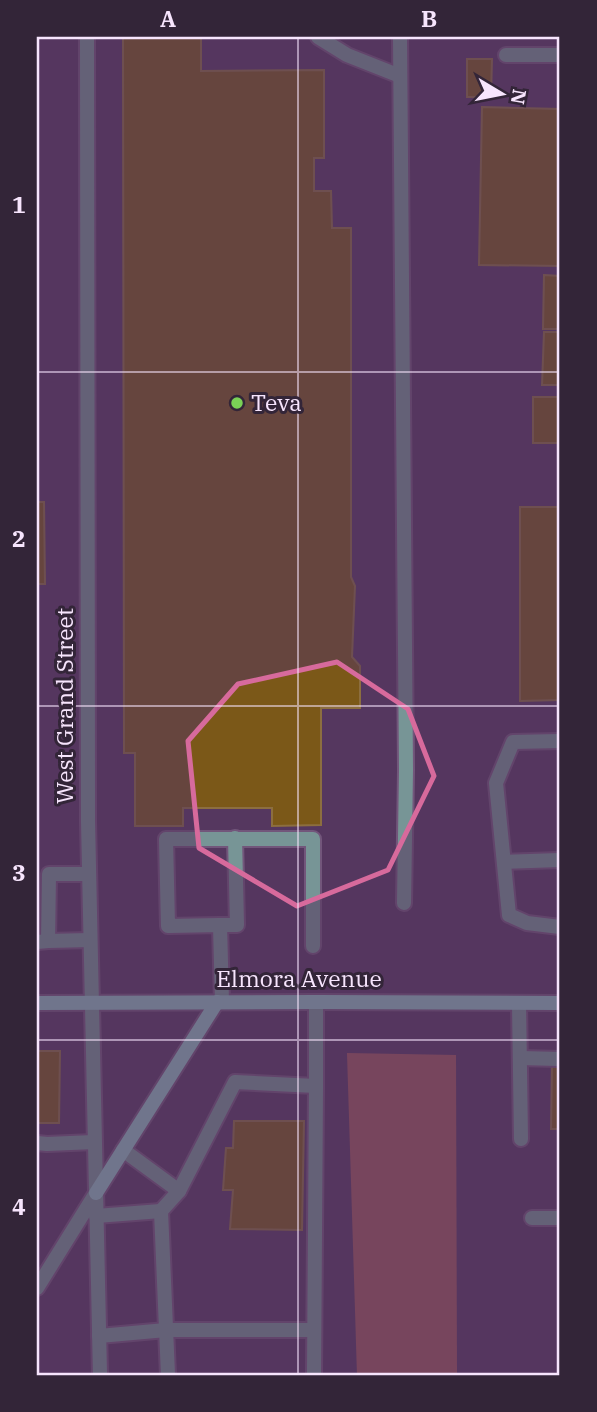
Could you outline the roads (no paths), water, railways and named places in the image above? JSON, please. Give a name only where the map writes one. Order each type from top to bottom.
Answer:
[{"type":"main road","points":[[96,1193],[220,1002]]},
{"type":"main road","name":"Elmora Avenue","points":[[37,1003],[560,1003]]},
{"type":"street","name":"West Grand Street","points":[[87,37],[89,874],[100,1375]]},
{"type":"street","points":[[318,37],[347,55],[401,76]]},
{"type":"street","points":[[400,37],[406,770],[404,902]]},
{"type":"street","points":[[506,55],[560,54]]},
{"type":"street","points":[[560,741],[513,742],[496,783],[509,915],[527,923],[560,927]]},
{"type":"street","points":[[235,838],[237,925],[168,926],[166,839],[235,838],[313,839],[313,946]]},
{"type":"street","points":[[504,862],[560,860]]},
{"type":"street","points":[[89,874],[49,874],[43,942],[90,940]]},
{"type":"street","points":[[220,925],[220,1002]]},
{"type":"street","points":[[314,1375],[316,1002]]},
{"type":"street","points":[[519,1003],[521,1139]]},
{"type":"street","points":[[520,1058],[560,1059]]},
{"type":"street","points":[[96,1216],[161,1211],[179,1191],[235,1082],[316,1086]]},
{"type":"street","points":[[37,1143],[94,1142]]},
{"type":"street","points":[[123,1150],[179,1191]]},
{"type":"street","points":[[37,1289],[96,1193]]},
{"type":"street","points":[[161,1211],[168,1375]]},
{"type":"street","points":[[531,1218],[560,1218]]},
{"type":"street","points":[[99,1336],[166,1330],[314,1329]]},
{"type":"place","name":"Teva","points":[[237,403]]}]
